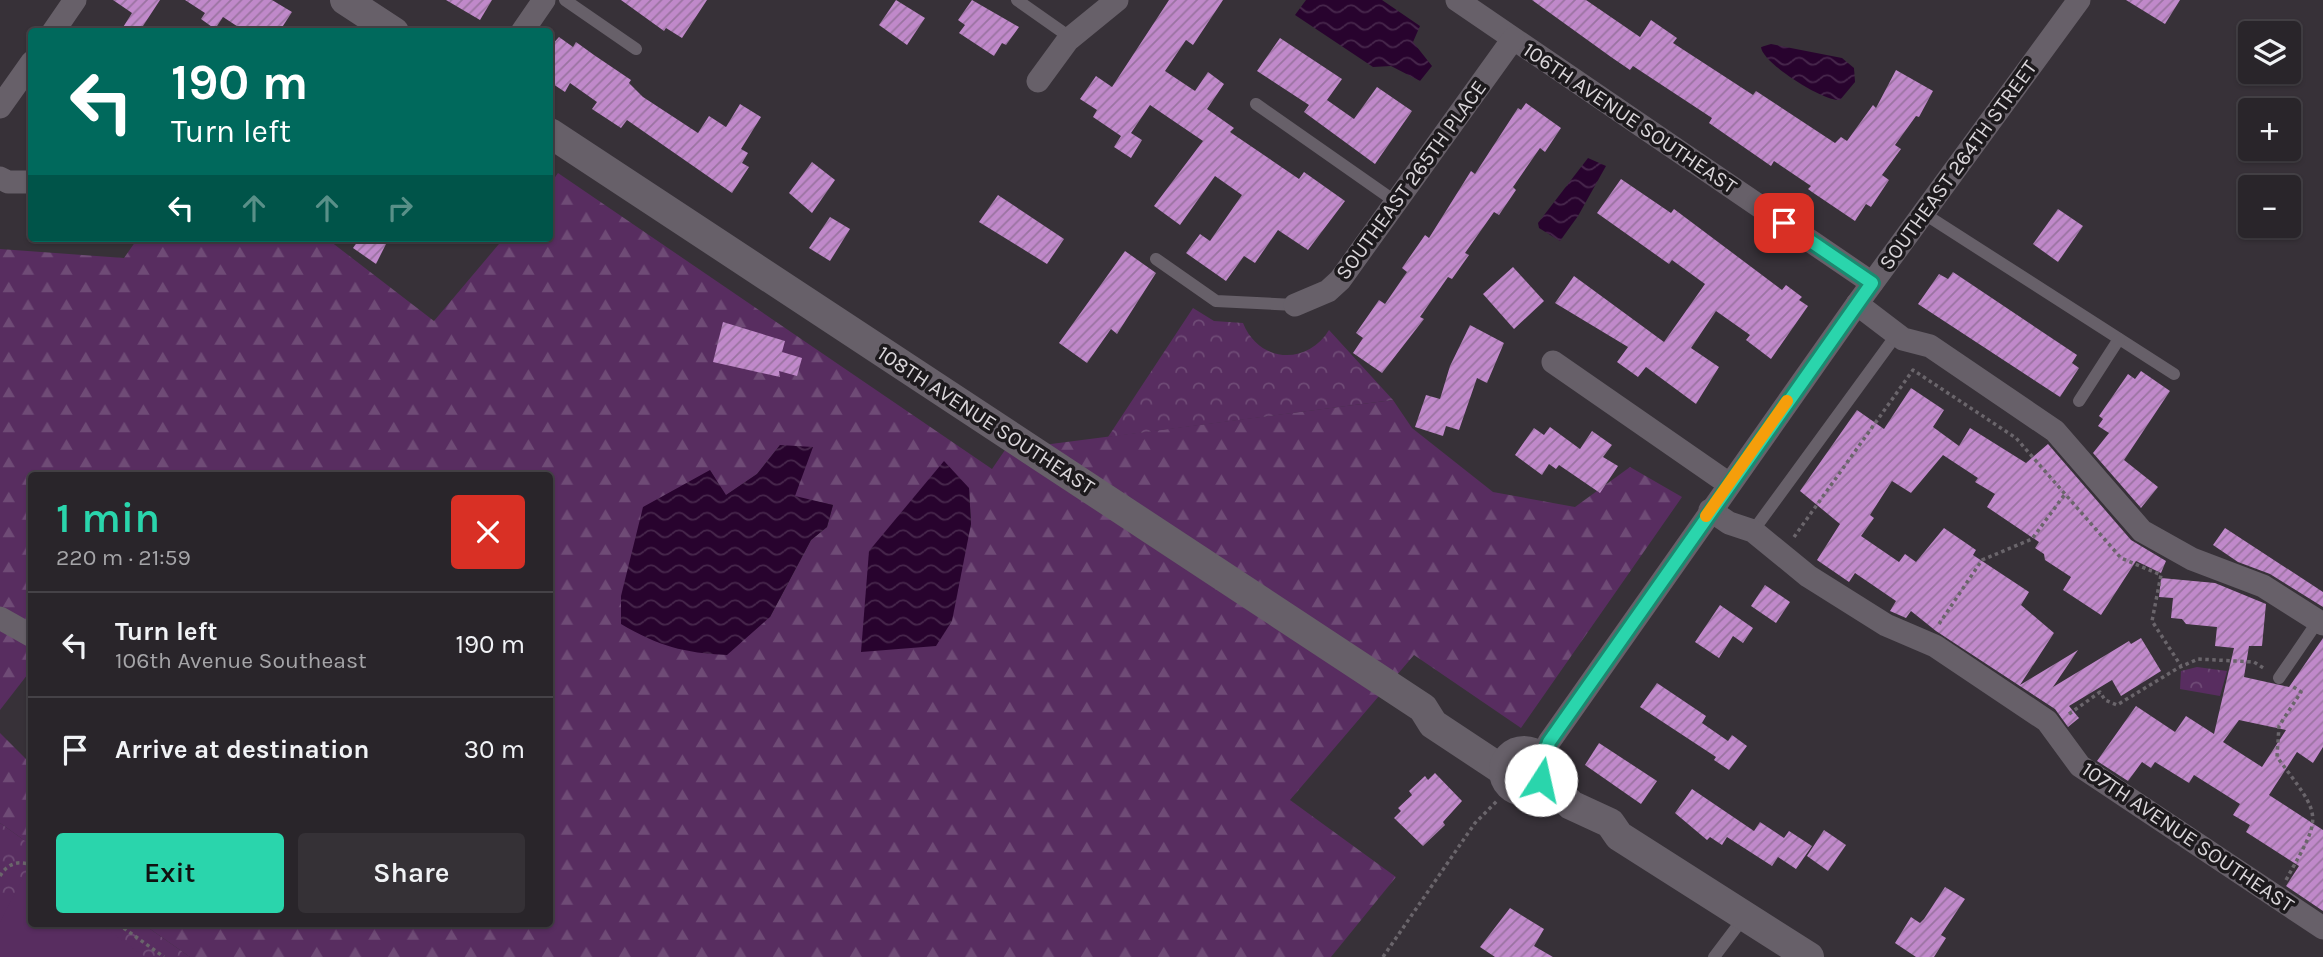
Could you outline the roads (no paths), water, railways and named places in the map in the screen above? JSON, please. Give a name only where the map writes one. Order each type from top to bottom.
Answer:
[{"type":"street","points":[[56,28],[75,0]]},
{"type":"street","points":[[345,0],[388,28]]},
{"type":"street","points":[[525,28],[544,0]]},
{"type":"street","points":[[1038,81],[1071,38],[1117,0]]},
{"type":"street","name":"106TH AVENUE SOUTHEAST","points":[[1457,0],[1872,283]]},
{"type":"street","name":"SOUTHEAST 264TH STREET","points":[[1530,764],[1857,303],[2078,0]]},
{"type":"street","name":"SOUTHEAST 265TH PLACE","points":[[1295,306],[1328,290],[1340,280],[1513,38]]},
{"type":"street","points":[[0,107],[28,68]]},
{"type":"street","name":"108TH AVENUE SOUTHEAST","points":[[553,135],[1423,708],[1445,710],[1530,764],[1569,824],[1602,841],[1619,836],[1809,957]]},
{"type":"street","points":[[0,178],[8,182],[28,182]]},
{"type":"street","points":[[1857,303],[1897,334],[1930,346],[2055,431],[2142,531],[2192,559],[2263,586],[2320,622]]},
{"type":"street","points":[[1553,362],[1729,484]]},
{"type":"street","name":"107TH AVENUE SOUTHEAST","points":[[1710,510],[1729,523],[1753,531],[1808,576],[1886,625],[1926,643],[2051,727],[2080,766],[2323,928]]},
{"type":"street","points":[[0,618],[28,634]]},
{"type":"lane","points":[[565,0],[636,49]]},
{"type":"lane","points":[[1017,0],[1071,38]]},
{"type":"lane","points":[[1256,104],[1396,202]]},
{"type":"lane","points":[[1923,213],[2174,374]]},
{"type":"lane","points":[[1156,259],[1216,301],[1295,306]]},
{"type":"lane","points":[[1753,531],[1897,334]]},
{"type":"lane","points":[[2079,401],[2119,339]]},
{"type":"lane","points":[[2279,678],[2320,622]]},
{"type":"lane","points":[[1714,957],[1745,916]]},
{"type":"water","points":[[1306,0],[1382,0],[1420,26],[1413,42],[1432,66],[1420,81],[1391,66],[1373,67],[1295,15]]},
{"type":"water","points":[[1771,44],[1842,58],[1854,68],[1855,82],[1840,100],[1821,95],[1782,71],[1764,54],[1761,47]]},
{"type":"water","points":[[1588,158],[1606,166],[1578,216],[1560,241],[1539,228],[1538,223]]},
{"type":"water","points":[[780,445],[813,447],[795,496],[833,505],[827,527],[811,540],[770,617],[727,655],[672,647],[621,624],[621,596],[643,507],[710,470],[726,495],[757,474]]},
{"type":"water","points":[[944,461],[969,488],[971,524],[952,621],[936,646],[861,652],[869,551]]}]
